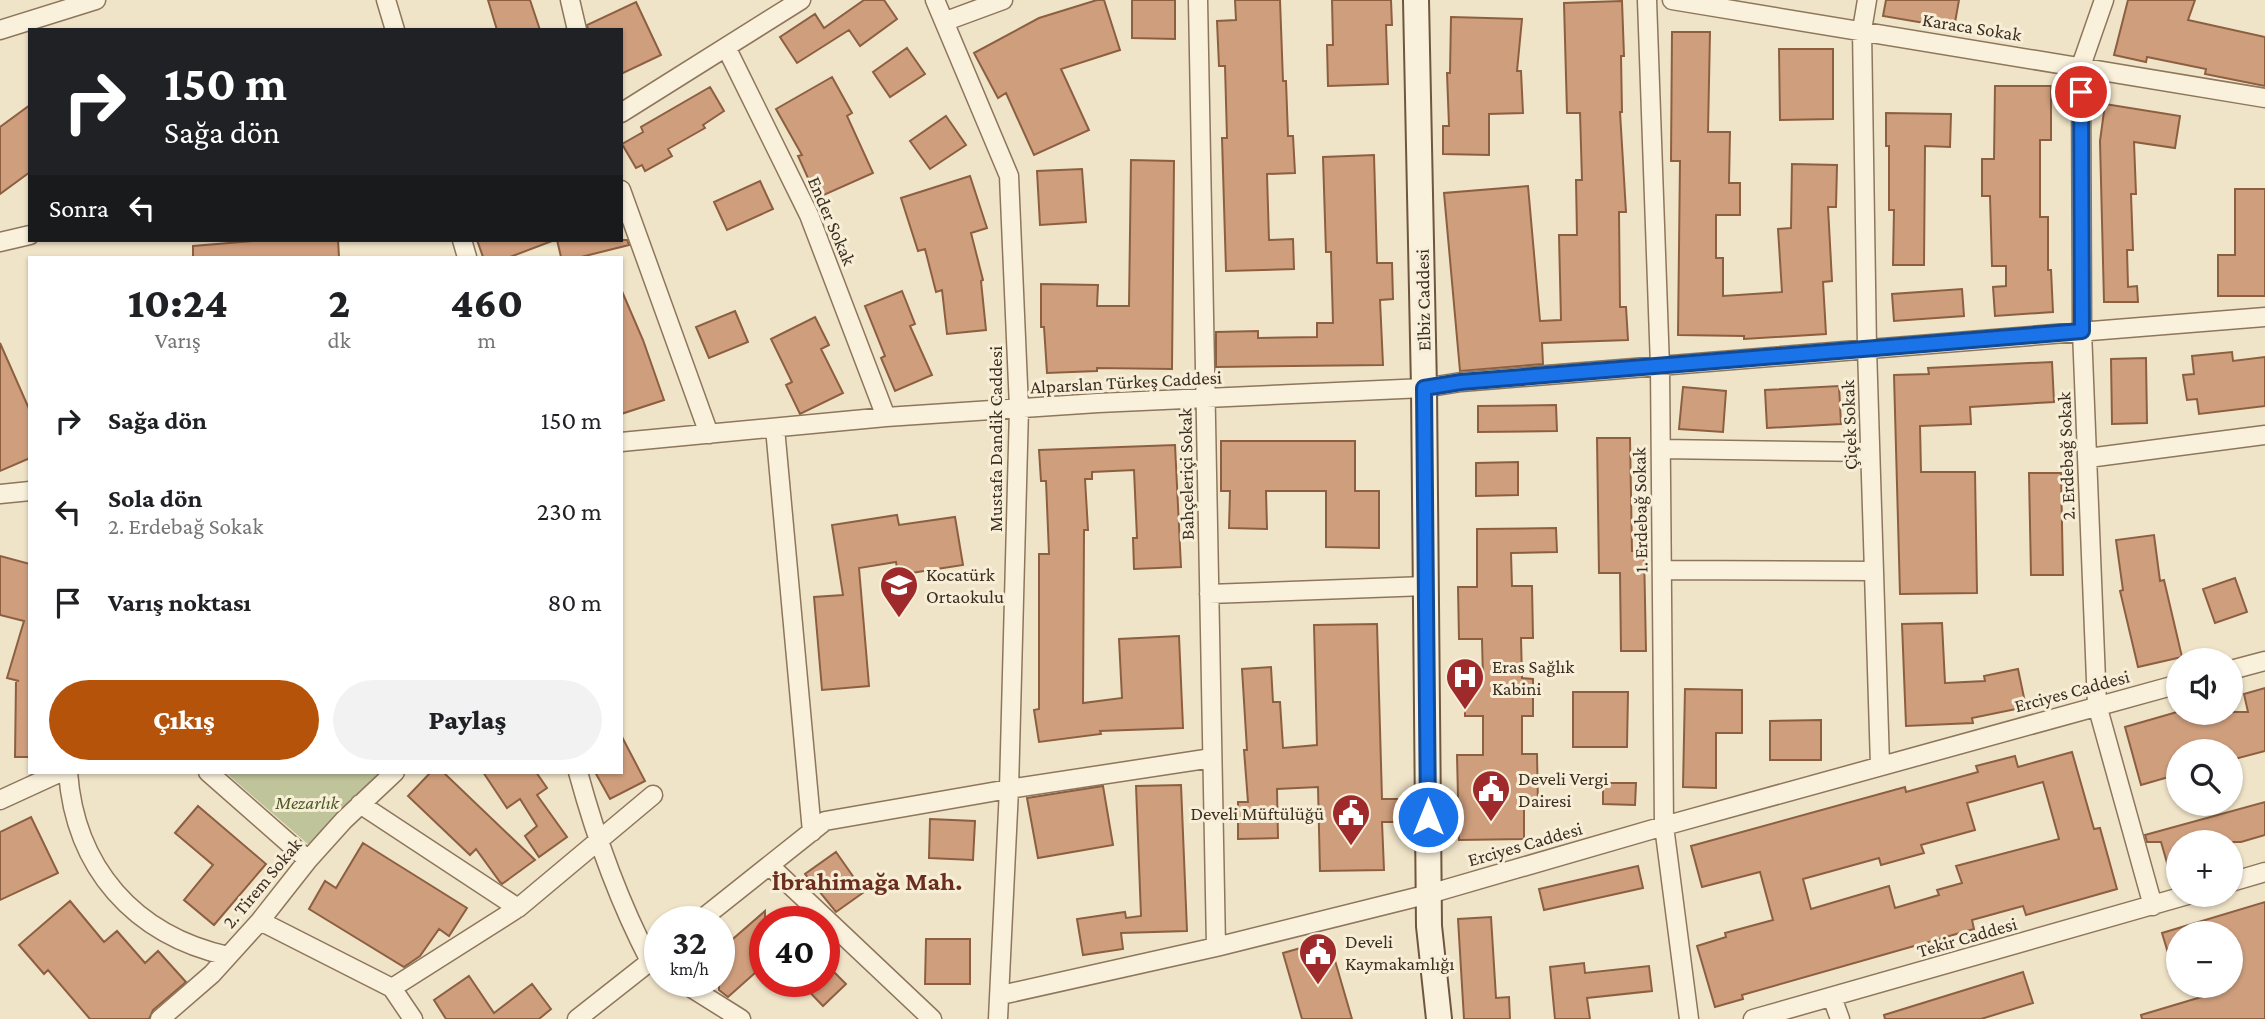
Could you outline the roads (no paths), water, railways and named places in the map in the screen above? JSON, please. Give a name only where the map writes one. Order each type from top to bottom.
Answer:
[{"type":"street","points":[[0,30],[96,0]]},
{"type":"street","points":[[386,0],[394,28]]},
{"type":"street","points":[[570,0],[577,28]]},
{"type":"street","points":[[766,0],[775,17]]},
{"type":"street","points":[[623,112],[801,0]]},
{"type":"street","name":"Mustafa Dandik Caddesi","points":[[935,0],[1009,176],[1019,408],[1009,789],[998,1019]]},
{"type":"street","points":[[946,21],[1003,0]]},
{"type":"street","name":"Bahçeleriçi Sokak","points":[[1198,0],[1216,947]]},
{"type":"street","name":"Elbiz Caddesi","points":[[1416,0],[1424,388],[1429,926],[1439,1019]]},
{"type":"street","name":"1. Erdebağ Sokak","points":[[1647,0],[1660,367],[1664,826],[1689,1019]]},
{"type":"street","name":"Karaca Sokak","points":[[1672,0],[2265,98]]},
{"type":"street","name":"Çiçek Sokak","points":[[1867,0],[1861,30],[1867,348],[1880,765]]},
{"type":"street","name":"2. Erdebağ Sokak","points":[[2104,0],[2081,66],[2082,331],[2097,705],[2153,906]]},
{"type":"street","name":"Ender Sokak","points":[[726,47],[809,215],[886,418]]},
{"type":"street","points":[[623,196],[709,434]]},
{"type":"street","points":[[0,242],[28,235]]},
{"type":"street","name":"Alparslan Türkeş Caddesi","points":[[623,442],[1019,408],[1424,388],[1461,382],[2265,317]]},
{"type":"street","points":[[775,428],[812,832]]},
{"type":"street","points":[[2088,458],[2265,435]]},
{"type":"street","points":[[1661,449],[1870,452]]},
{"type":"street","points":[[0,494],[28,491]]},
{"type":"street","points":[[1662,570],[1874,571]]},
{"type":"street","points":[[1209,594],[1426,586]]},
{"type":"street","points":[[2243,667],[2265,661]]},
{"type":"street","name":"Erciyes Caddesi","points":[[1001,995],[1216,947],[1429,894],[1880,765],[2166,687]]},
{"type":"street","points":[[719,906],[825,821],[1212,758]]},
{"type":"street","points":[[0,800],[57,774]]},
{"type":"street","points":[[68,774],[73,811],[79,831],[98,869],[110,886],[143,919],[162,932],[194,947],[228,956]]},
{"type":"street","points":[[210,774],[308,860]]},
{"type":"street","name":"2. Tirem Sokak","points":[[160,1019],[212,974],[260,921],[308,860],[360,804],[393,774]]},
{"type":"street","points":[[579,774],[598,841],[624,910],[644,942]]},
{"type":"street","points":[[392,988],[518,908],[653,795]]},
{"type":"street","points":[[360,804],[518,908]]},
{"type":"street","points":[[770,866],[932,1019]]},
{"type":"street","points":[[2243,878],[2265,872]]},
{"type":"street","name":"Tekir Caddesi","points":[[1754,1019],[2166,902]]},
{"type":"street","points":[[260,921],[392,988],[413,1019]]},
{"type":"street","points":[[577,1019],[644,970]]},
{"type":"street","points":[[706,997],[741,1019]]},
{"type":"street","points":[[1832,997],[1840,1019]]},
{"type":"place","name":"Kocatürk Ortaokulu","points":[[899,619]]},
{"type":"place","name":"Eras Sağlık Kabini","points":[[1465,711]]},
{"type":"place","name":"Develi Vergi Dairesi","points":[[1491,823]]},
{"type":"place","name":"Develi Müftülüğü","points":[[1351,847]]},
{"type":"place","name":"Develi Kaymakamlığı","points":[[1318,986]]},
{"type":"district","name":"İbrahimağa Mah.","points":[[867,881]]},
{"type":"park label","name":"Mezarlık","points":[[307,802]]}]
